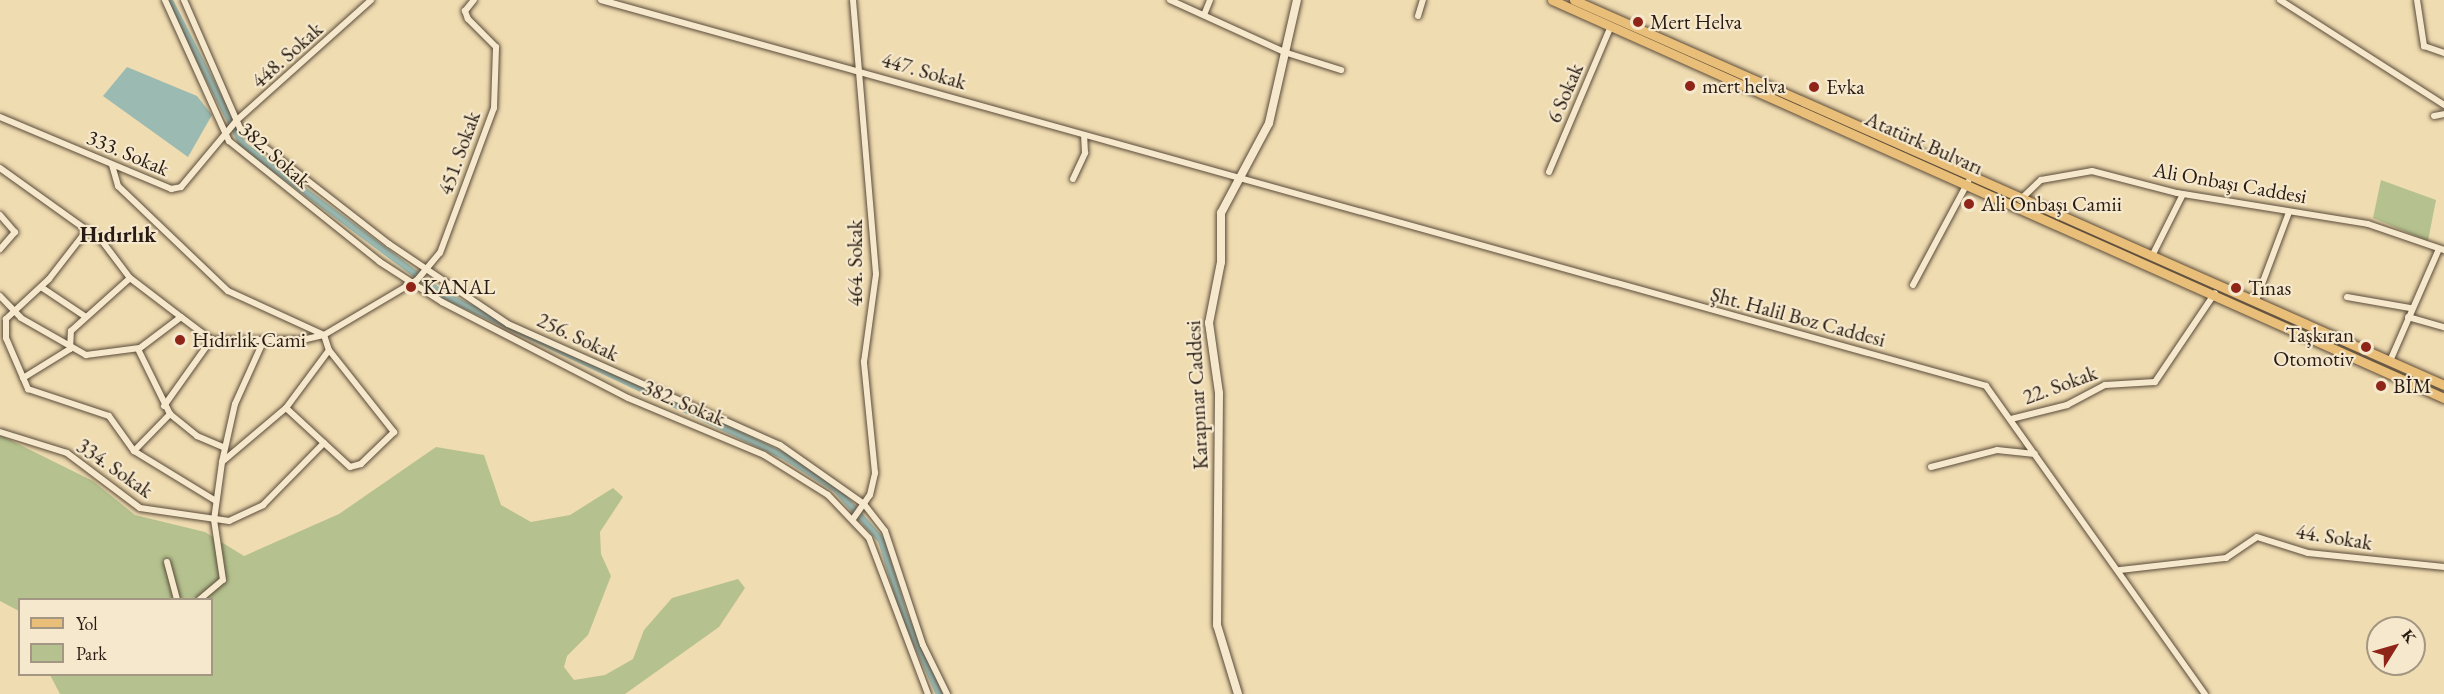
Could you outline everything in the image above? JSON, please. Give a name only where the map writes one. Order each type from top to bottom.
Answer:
[{"type":"main road","name":"Atatürk Bulvarı","points":[[1552,0],[1968,182],[2020,200],[2153,254],[2444,385]]},
{"type":"main road","name":"Atatürk Bulvarı","points":[[1574,0],[2020,200],[2444,398]]},
{"type":"street","name":"382. Sokak","points":[[165,0],[227,134],[292,194],[414,281],[628,398],[799,474],[853,518],[882,564],[902,636],[928,694]]},
{"type":"street","name":"256. Sokak","points":[[184,0],[237,121],[249,138],[425,272],[508,324],[780,445],[862,506],[885,531],[923,645],[947,694]]},
{"type":"street","name":"448. Sokak","points":[[227,134],[237,121],[371,0]]},
{"type":"street","name":"451. Sokak","points":[[324,335],[414,281],[425,272],[440,253],[494,108],[496,47],[468,20],[465,11],[474,0]]},
{"type":"street","name":"447. Sokak","points":[[601,0],[861,70],[1237,178]]},
{"type":"street","name":"464. Sokak","points":[[853,0],[861,70],[876,274],[864,362],[875,473],[862,506],[853,518]]},
{"type":"street","points":[[1170,0],[1284,52],[1341,70]]},
{"type":"street","points":[[1204,15],[1210,0]]},
{"type":"street","name":"Karapınar Caddesi","points":[[1238,694],[1217,625],[1219,393],[1209,323],[1221,262],[1221,213],[1237,178],[1269,123],[1297,0]]},
{"type":"street","points":[[1418,16],[1423,0]]},
{"type":"street","points":[[2280,0],[2444,105]]},
{"type":"street","points":[[2417,0],[2424,46],[2444,53]]},
{"type":"street","name":"6 Sokak","points":[[1549,172],[1611,26]]},
{"type":"street","points":[[2434,116],[2444,114]]},
{"type":"street","name":"333. Sokak","points":[[0,117],[171,189],[181,187],[227,134]]},
{"type":"street","points":[[1073,179],[1084,153],[1084,135]]},
{"type":"street","points":[[112,165],[118,186],[228,291],[324,335]]},
{"type":"street","points":[[0,168],[87,230],[129,278],[211,340],[263,342],[324,335]]},
{"type":"street","name":"Ali Onbaşı Caddesi","points":[[2020,200],[2041,180],[2092,171],[2183,194],[2368,224],[2441,249]]},
{"type":"street","name":"Şht. Halil Boz Caddesi","points":[[1237,178],[1986,386],[2120,570],[2205,694]]},
{"type":"street","points":[[1913,285],[1968,182]]},
{"type":"street","points":[[2153,254],[2183,194]]},
{"type":"street","points":[[2256,300],[2289,212]]},
{"type":"street","points":[[0,215],[15,232],[0,249]]},
{"type":"street","points":[[87,230],[40,287],[6,319],[6,338],[23,378],[35,396],[109,416],[134,451],[216,501]]},
{"type":"street","points":[[2390,361],[2410,308],[2441,249]]},
{"type":"street","points":[[70,349],[71,331],[129,278]]},
{"type":"street","points":[[40,287],[86,317]]},
{"type":"street","name":"22. Sokak","points":[[2011,419],[2067,405],[2105,385],[2155,382],[2215,292]]},
{"type":"street","points":[[0,296],[13,310],[70,349],[86,355],[138,349],[181,317]]},
{"type":"street","points":[[2347,297],[2410,308]]},
{"type":"street","points":[[2408,317],[2444,327]]},
{"type":"street","points":[[285,408],[356,467],[394,432],[328,350],[324,335]]},
{"type":"street","points":[[164,406],[211,340]]},
{"type":"street","points":[[201,598],[223,580],[214,520],[222,462],[235,404],[263,342]]},
{"type":"street","points":[[23,378],[70,349]]},
{"type":"street","points":[[138,349],[164,406],[170,414],[196,436],[225,448]]},
{"type":"street","points":[[222,462],[285,408],[328,350]]},
{"type":"street","points":[[134,451],[170,414]]},
{"type":"street","name":"334. Sokak","points":[[0,432],[67,453],[140,508],[214,520],[249,515],[324,442]]},
{"type":"street","points":[[1931,467],[1997,450],[2035,454]]},
{"type":"street","name":"44. Sokak","points":[[2120,570],[2226,558],[2257,537],[2308,554],[2444,567]]},
{"type":"street","points":[[168,562],[177,598]]},
{"type":"green space","points":[[2381,180],[2436,200],[2428,241],[2373,218]]},
{"type":"green space","points":[[0,435],[93,481],[135,515],[205,532],[244,556],[339,514],[436,447],[484,455],[501,505],[531,522],[570,515],[613,488],[623,497],[600,532],[601,554],[611,576],[588,635],[567,656],[564,667],[574,680],[605,675],[633,659],[644,630],[672,598],[738,579],[745,588],[719,627],[625,694],[60,694],[51,676],[213,676],[213,598],[18,598],[18,610],[0,601]]},
{"type":"water","points":[[127,67],[197,96],[212,115],[188,157],[103,96]]},
{"type":"waterway","points":[[169,0],[242,144],[444,295],[786,457],[836,489],[881,540],[903,613],[939,694]]},
{"type":"place","name":"Mert Helva","points":[[1638,22]]},
{"type":"place","name":"mert helva","points":[[1690,86]]},
{"type":"place","name":"Evka","points":[[1814,87]]},
{"type":"place","name":"Ali Onbaşı Camii","points":[[1969,204]]},
{"type":"place","name":"KANAL","points":[[411,287]]},
{"type":"place","name":"Tınas","points":[[2236,288]]},
{"type":"place","name":"Hıdırlık Cami","points":[[180,340]]},
{"type":"place","name":"Taşkıran Otomotiv","points":[[2366,347]]},
{"type":"place","name":"BİM","points":[[2381,386]]},
{"type":"district","name":"Hıdırlık","points":[[118,235]]}]
